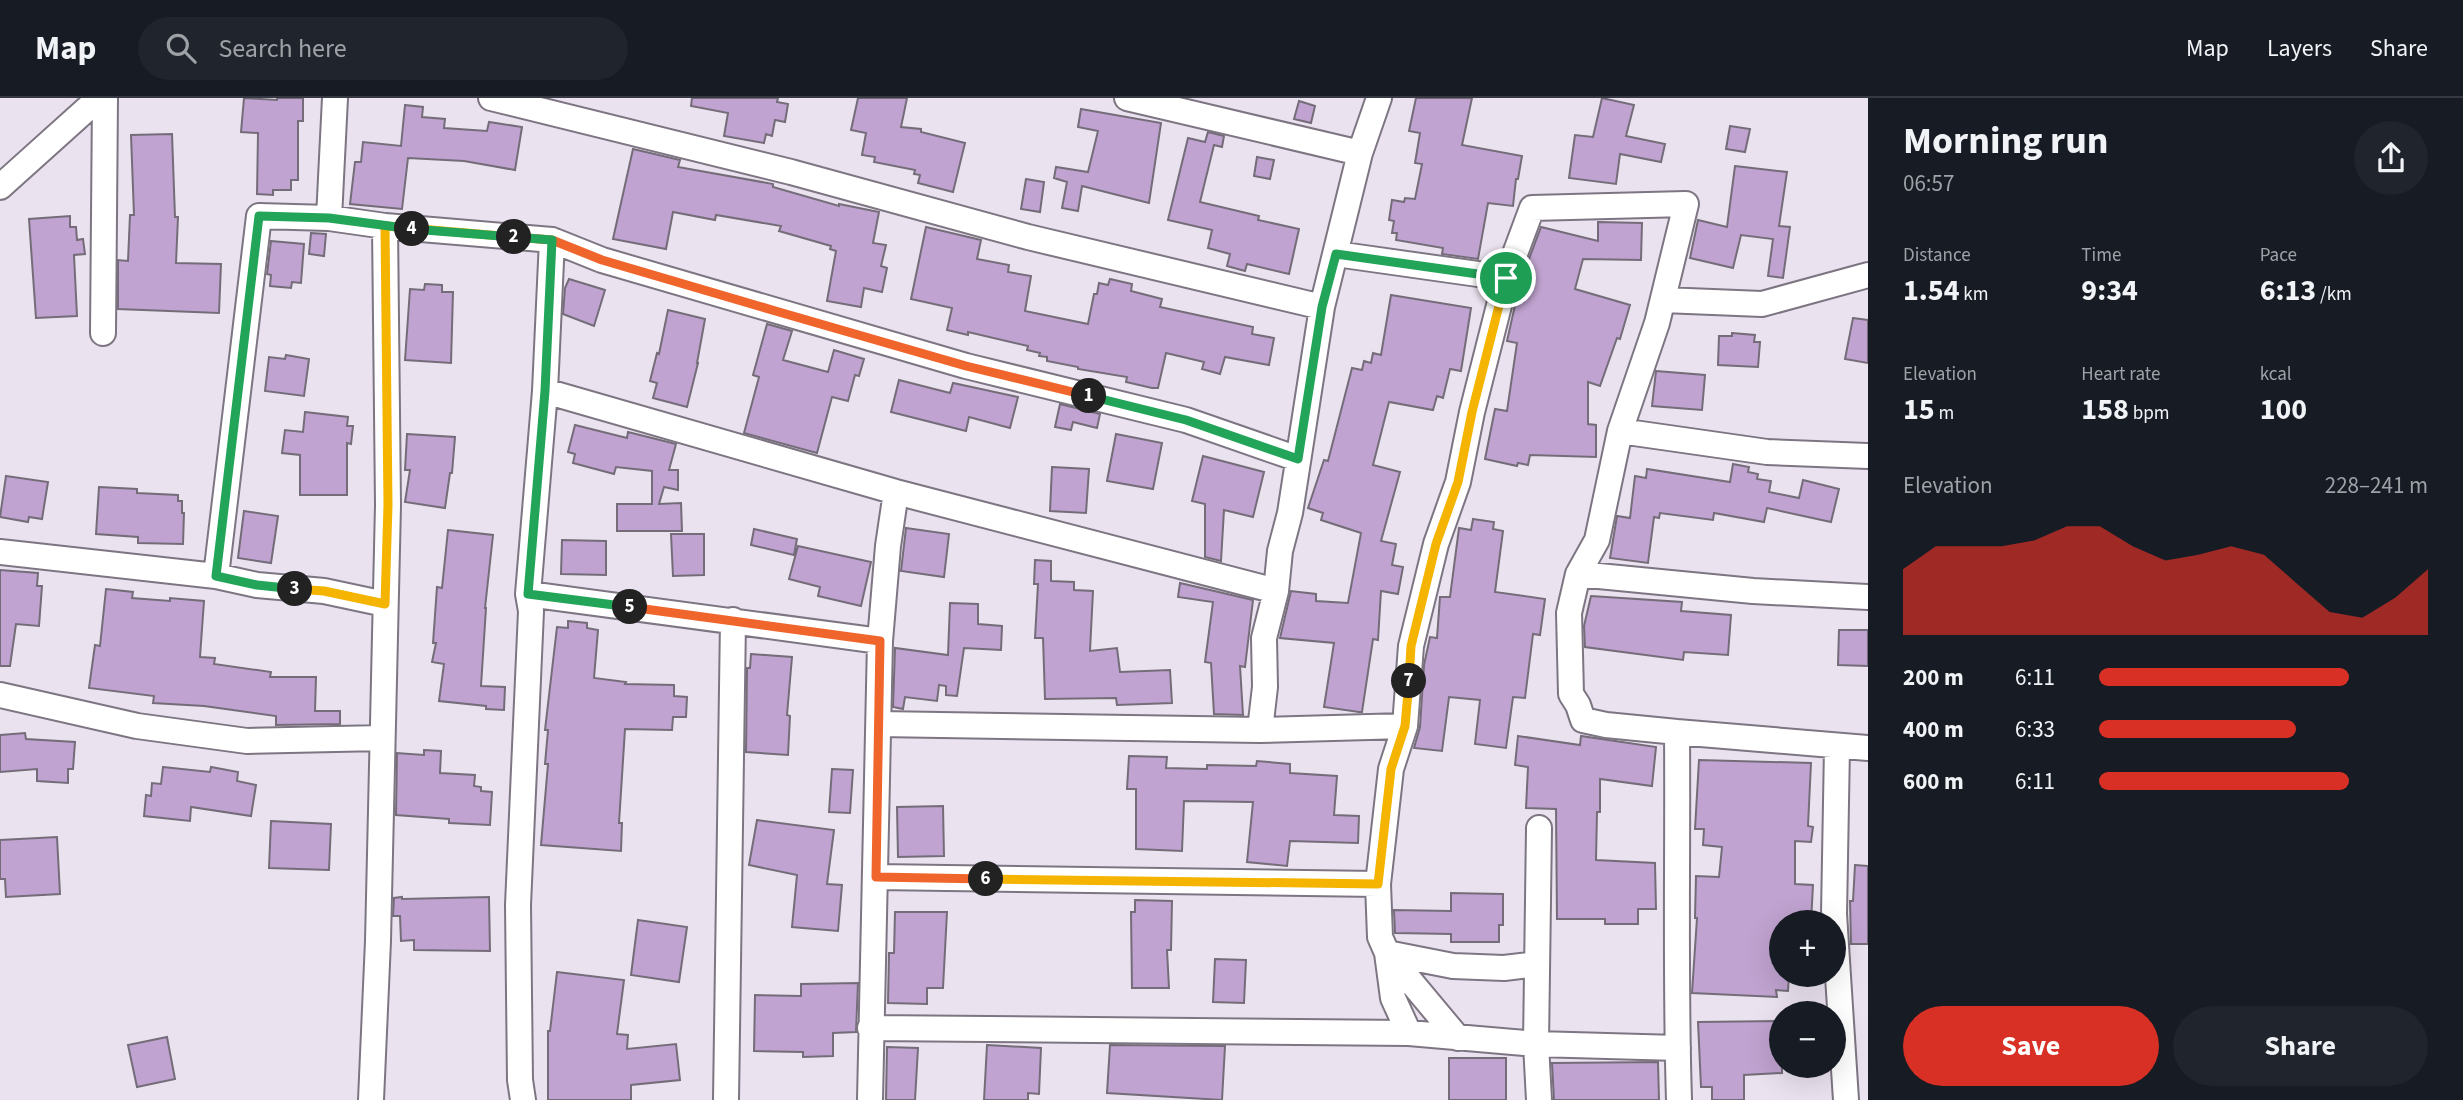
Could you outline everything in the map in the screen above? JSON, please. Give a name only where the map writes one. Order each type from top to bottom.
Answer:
[{"type":"street","points":[[0,187],[99,98]]},
{"type":"street","points":[[103,333],[105,98]]},
{"type":"street","points":[[329,218],[335,98]]},
{"type":"street","points":[[491,98],[791,172],[1028,237],[1322,307]]},
{"type":"street","points":[[1127,98],[1360,153]]},
{"type":"street","points":[[1260,730],[1265,687],[1264,638],[1276,591],[1280,551],[1290,513],[1322,307],[1360,153],[1379,98]]},
{"type":"street","points":[[1409,1034],[1393,998],[1387,953],[1380,937],[1378,884],[1391,769],[1405,726],[1411,646],[1436,544],[1458,482],[1472,412],[1506,278],[1532,208],[1686,204],[1663,300],[1620,431],[1597,540],[1578,574],[1569,613],[1571,694],[1583,720],[1676,732],[1868,748]]},
{"type":"street","points":[[216,576],[259,216],[329,218],[385,226],[552,240],[602,260],[966,366],[1186,420],[1298,459]]},
{"type":"street","points":[[371,1100],[378,941],[388,505],[385,226]]},
{"type":"street","points":[[523,1100],[520,1080],[518,905],[531,611],[528,594],[545,391],[552,240]]},
{"type":"street","points":[[1336,254],[1506,278]]},
{"type":"street","points":[[1663,300],[1762,304],[1868,275]]},
{"type":"street","points":[[545,391],[896,492],[1276,591]]},
{"type":"street","points":[[1620,431],[1767,452],[1868,456]]},
{"type":"street","points":[[870,1100],[880,641],[888,546],[896,492]]},
{"type":"street","points":[[0,552],[216,576],[257,585],[324,591],[385,604]]},
{"type":"street","points":[[1578,574],[1753,591],[1868,597]]},
{"type":"street","points":[[528,594],[880,641]]},
{"type":"street","points":[[726,1100],[733,621]]},
{"type":"street","points":[[0,695],[137,726],[247,741],[382,738]]},
{"type":"street","points":[[879,724],[1260,730],[1405,726]]},
{"type":"street","points":[[1676,732],[1679,1100]]},
{"type":"street","points":[[1836,747],[1834,914],[1846,1100]]},
{"type":"street","points":[[1539,828],[1536,1044],[1539,1100]]},
{"type":"street","points":[[876,877],[1378,884]]},
{"type":"street","points":[[1387,953],[1453,966],[1504,968],[1537,964]]},
{"type":"street","points":[[1387,953],[1458,1038]]},
{"type":"street","points":[[870,1028],[1409,1034],[1536,1044],[1678,1048]]},
{"type":"building","points":[[244,98],[303,98],[303,121],[298,121],[298,180],[291,180],[291,190],[273,190],[273,195],[257,194],[258,133],[241,132]]},
{"type":"building","points":[[692,98],[778,98],[777,102],[788,104],[785,122],[775,120],[772,136],[766,134],[764,143],[724,136],[728,113],[691,106]]},
{"type":"building","points":[[858,98],[907,98],[901,127],[921,129],[921,132],[965,143],[953,192],[918,183],[920,175],[914,174],[915,170],[874,162],[875,157],[862,155],[866,133],[851,130]]},
{"type":"building","points":[[1416,98],[1472,98],[1462,145],[1522,156],[1513,206],[1488,203],[1478,259],[1442,254],[1443,248],[1396,240],[1397,233],[1392,233],[1394,221],[1389,220],[1392,200],[1404,202],[1405,198],[1415,199],[1422,164],[1415,163],[1420,133],[1409,131]]},
{"type":"building","points":[[1602,98],[1634,105],[1626,136],[1665,144],[1661,162],[1620,154],[1616,184],[1569,178],[1575,135],[1593,137]]},
{"type":"building","points":[[1299,101],[1315,106],[1311,123],[1294,119]]},
{"type":"building","points":[[405,105],[423,107],[422,117],[445,119],[444,128],[487,131],[489,122],[522,127],[515,170],[464,161],[408,158],[402,209],[350,204],[355,162],[361,162],[363,142],[401,146]]},
{"type":"building","points":[[1081,109],[1161,123],[1149,203],[1082,186],[1078,211],[1062,208],[1067,182],[1054,178],[1056,167],[1088,172],[1098,131],[1078,127]]},
{"type":"building","points":[[1730,126],[1750,129],[1745,152],[1726,149]]},
{"type":"building","points":[[1208,132],[1224,136],[1222,147],[1214,145],[1200,202],[1259,216],[1258,220],[1299,229],[1289,274],[1247,264],[1245,271],[1227,266],[1230,254],[1208,248],[1212,230],[1168,220],[1188,138],[1205,142]]},
{"type":"building","points":[[172,134],[175,217],[178,217],[176,263],[221,264],[219,313],[118,309],[118,260],[128,261],[130,215],[134,215],[131,135]]},
{"type":"building","points":[[633,149],[680,160],[678,167],[773,184],[773,187],[839,206],[879,212],[873,243],[886,245],[881,266],[887,268],[882,292],[864,288],[861,307],[827,301],[836,251],[830,249],[831,246],[779,231],[781,226],[716,215],[715,220],[673,212],[666,249],[613,239]]},
{"type":"building","points":[[1257,157],[1274,160],[1270,179],[1254,176]]},
{"type":"building","points":[[1735,166],[1787,172],[1779,226],[1790,227],[1783,278],[1768,276],[1773,239],[1741,235],[1733,268],[1690,258],[1698,220],[1727,227]]},
{"type":"building","points":[[1026,179],[1044,182],[1040,212],[1021,209]]},
{"type":"building","points":[[70,216],[70,227],[76,227],[77,240],[83,239],[85,254],[74,255],[77,316],[36,318],[29,219]]},
{"type":"building","points":[[1598,222],[1642,223],[1641,260],[1583,259],[1575,289],[1630,305],[1620,339],[1617,338],[1600,386],[1588,382],[1588,424],[1596,425],[1596,457],[1530,455],[1528,465],[1518,463],[1517,466],[1485,459],[1495,409],[1507,411],[1517,343],[1507,341],[1520,283],[1541,227],[1598,241]]},
{"type":"building","points":[[926,227],[981,240],[977,259],[1009,265],[1008,272],[1031,276],[1025,311],[1088,324],[1099,283],[1108,285],[1110,279],[1132,284],[1131,291],[1162,299],[1160,307],[1253,327],[1252,334],[1274,338],[1269,365],[1225,357],[1220,374],[1202,369],[1204,362],[1166,353],[1158,388],[1152,388],[1126,382],[1127,377],[1047,361],[1047,357],[1039,356],[1040,353],[1027,350],[1028,346],[968,332],[968,335],[947,330],[952,308],[911,299]]},
{"type":"building","points":[[311,233],[326,234],[324,256],[309,254]]},
{"type":"building","points":[[271,241],[304,244],[301,283],[292,282],[291,288],[270,286],[271,275],[267,274]]},
{"type":"building","points":[[569,279],[605,290],[594,326],[563,314],[565,288]]},
{"type":"building","points":[[425,284],[442,285],[442,292],[453,292],[451,363],[405,360],[410,289],[424,290]]},
{"type":"building","points":[[1391,295],[1471,308],[1461,371],[1450,369],[1443,398],[1437,396],[1433,410],[1389,402],[1373,465],[1400,472],[1381,541],[1396,544],[1392,565],[1403,567],[1398,594],[1381,591],[1378,640],[1373,639],[1362,712],[1359,712],[1324,707],[1334,643],[1280,638],[1291,591],[1316,594],[1316,601],[1348,603],[1361,533],[1321,520],[1323,513],[1308,508],[1324,460],[1328,461],[1352,368],[1362,370],[1364,361],[1371,363],[1373,353],[1381,355]]},
{"type":"building","points":[[668,310],[705,319],[687,407],[653,398],[657,383],[650,381]]},
{"type":"building","points":[[1853,318],[1868,320],[1868,363],[1845,359]]},
{"type":"building","points":[[767,324],[792,331],[783,360],[828,372],[834,350],[864,359],[859,376],[855,375],[848,401],[832,397],[817,453],[744,433],[759,377],[753,375]]},
{"type":"building","points":[[1732,333],[1755,335],[1754,342],[1760,342],[1758,367],[1718,365],[1719,336],[1732,336]]},
{"type":"building","points":[[286,355],[309,359],[304,396],[265,391],[269,357],[285,359]]},
{"type":"building","points":[[1656,371],[1705,375],[1702,410],[1652,406]]},
{"type":"building","points":[[899,380],[950,393],[953,383],[1018,397],[1010,428],[969,417],[966,431],[891,412]]},
{"type":"building","points":[[1060,404],[1100,414],[1097,428],[1073,422],[1071,430],[1055,427]]},
{"type":"building","points":[[305,412],[348,417],[347,426],[353,426],[351,444],[347,443],[347,495],[300,495],[300,455],[282,453],[285,430],[303,432]]},
{"type":"building","points":[[575,425],[627,438],[628,432],[676,444],[669,470],[678,470],[678,490],[664,487],[659,504],[681,503],[682,531],[617,531],[617,504],[652,504],[652,471],[616,467],[614,474],[573,463],[575,454],[568,452]]},
{"type":"building","points":[[407,434],[455,437],[445,508],[405,502],[410,470],[405,470]]},
{"type":"building","points":[[1116,434],[1162,443],[1153,489],[1107,481]]},
{"type":"building","points":[[1203,456],[1264,472],[1253,517],[1224,510],[1221,561],[1205,557],[1205,504],[1192,501]]},
{"type":"building","points":[[1733,464],[1749,467],[1748,472],[1758,474],[1757,479],[1771,481],[1769,492],[1799,498],[1803,480],[1839,489],[1831,522],[1767,508],[1764,522],[1714,513],[1713,520],[1660,513],[1659,518],[1654,517],[1648,563],[1610,558],[1617,516],[1630,518],[1635,476],[1646,478],[1647,469],[1730,482]]},
{"type":"building","points":[[1052,467],[1089,469],[1086,513],[1050,511]]},
{"type":"building","points":[[6,476],[48,482],[42,519],[29,517],[28,522],[0,517]]},
{"type":"building","points":[[99,487],[137,489],[137,493],[178,495],[184,513],[183,544],[138,543],[138,537],[96,534]]},
{"type":"building","points":[[244,511],[278,516],[271,563],[238,558]]},
{"type":"building","points":[[1473,519],[1494,522],[1493,529],[1503,531],[1495,592],[1545,599],[1540,635],[1533,634],[1525,698],[1513,697],[1506,748],[1475,744],[1480,700],[1449,697],[1442,751],[1414,748],[1420,727],[1424,665],[1430,637],[1437,638],[1440,597],[1450,597],[1459,528],[1471,530]]},
{"type":"building","points":[[906,528],[949,534],[944,577],[901,571]]},
{"type":"building","points":[[754,529],[797,539],[794,555],[751,545]]},
{"type":"building","points":[[448,530],[493,535],[485,608],[481,686],[505,687],[504,710],[439,701],[444,664],[432,662],[436,643],[433,643],[437,587],[442,588]]},
{"type":"building","points":[[671,534],[704,534],[704,575],[673,576]]},
{"type":"building","points":[[562,540],[606,541],[606,575],[561,574]]},
{"type":"building","points":[[798,546],[871,562],[861,606],[818,596],[820,587],[789,579]]},
{"type":"building","points":[[1035,560],[1051,561],[1051,581],[1074,582],[1074,590],[1093,591],[1090,651],[1117,648],[1120,672],[1170,670],[1172,703],[1117,705],[1116,698],[1045,699],[1043,638],[1035,638],[1038,584],[1034,584]]},
{"type":"building","points":[[0,570],[38,573],[37,586],[42,586],[39,626],[16,624],[10,666],[0,666]]},
{"type":"building","points":[[1180,583],[1253,600],[1245,667],[1240,666],[1243,715],[1214,714],[1211,663],[1205,662],[1213,602],[1178,597]]},
{"type":"building","points":[[106,589],[133,592],[132,598],[204,601],[200,657],[215,658],[214,664],[271,672],[270,677],[316,677],[315,711],[340,711],[340,724],[276,725],[276,716],[204,706],[153,703],[154,696],[89,688],[95,645],[100,646]]},
{"type":"building","points":[[1591,596],[1682,602],[1681,611],[1731,615],[1728,655],[1684,652],[1683,660],[1585,647],[1584,626]]},
{"type":"building","points":[[950,603],[978,604],[978,624],[1002,626],[1001,650],[964,648],[957,696],[946,695],[946,686],[939,685],[937,701],[905,697],[903,709],[893,707],[895,648],[948,655]]},
{"type":"building","points":[[568,621],[587,623],[587,628],[598,630],[594,678],[626,682],[625,684],[674,685],[674,696],[687,697],[686,717],[673,717],[672,730],[625,729],[619,823],[622,823],[621,851],[541,845],[548,764],[545,764],[548,730],[545,730],[557,627],[568,628]]},
{"type":"building","points":[[1839,630],[1868,630],[1868,666],[1838,665]]},
{"type":"building","points":[[751,654],[792,657],[787,715],[790,716],[788,755],[746,752],[747,668],[750,668]]},
{"type":"building","points":[[25,733],[26,739],[75,742],[73,769],[68,769],[68,783],[37,781],[37,769],[0,772],[0,735]]},
{"type":"building","points":[[1518,736],[1580,745],[1581,736],[1656,747],[1652,786],[1600,779],[1596,860],[1655,863],[1656,909],[1638,909],[1638,924],[1605,924],[1605,919],[1557,919],[1556,809],[1526,808],[1528,767],[1515,765]]},
{"type":"building","points":[[424,750],[441,751],[440,773],[475,775],[474,786],[481,787],[481,791],[492,792],[490,825],[449,823],[449,819],[396,815],[397,753],[424,755]]},
{"type":"building","points":[[1129,756],[1167,757],[1166,768],[1256,766],[1257,761],[1290,764],[1290,773],[1337,776],[1334,815],[1359,816],[1358,843],[1290,841],[1287,866],[1247,862],[1253,802],[1184,801],[1182,851],[1136,849],[1136,789],[1127,789]]},
{"type":"building","points":[[1699,760],[1811,763],[1808,826],[1813,827],[1811,842],[1795,841],[1795,884],[1813,885],[1812,910],[1769,910],[1769,987],[1788,987],[1788,991],[1776,990],[1777,997],[1692,993],[1697,918],[1696,876],[1719,877],[1722,847],[1703,845],[1704,829],[1695,829]]},
{"type":"building","points":[[163,767],[210,772],[211,767],[238,772],[237,781],[256,785],[251,816],[191,807],[190,821],[144,816],[146,795],[151,796],[152,783],[161,784]]},
{"type":"building","points":[[832,769],[853,770],[850,813],[829,812]]},
{"type":"building","points":[[943,806],[944,856],[898,857],[897,807]]},
{"type":"building","points":[[757,820],[834,830],[827,884],[842,885],[838,931],[792,927],[797,875],[749,865]]},
{"type":"building","points":[[271,821],[331,824],[329,870],[269,868]]},
{"type":"building","points":[[57,837],[60,894],[6,897],[5,879],[0,879],[0,840]]},
{"type":"building","points":[[1855,865],[1868,866],[1868,944],[1851,944],[1850,901],[1853,901]]},
{"type":"building","points":[[1451,893],[1503,894],[1503,925],[1499,925],[1499,942],[1451,942],[1451,934],[1395,933],[1394,910],[1451,911]]},
{"type":"building","points":[[489,897],[490,951],[414,950],[414,940],[401,941],[400,916],[393,916],[394,898]]},
{"type":"building","points":[[1135,900],[1172,901],[1171,950],[1167,950],[1169,988],[1132,988],[1131,912],[1135,912]]},
{"type":"building","points":[[895,912],[947,912],[943,988],[927,988],[927,1004],[888,1003],[889,953],[894,953]]},
{"type":"building","points":[[638,920],[687,927],[679,982],[631,975]]},
{"type":"building","points":[[1215,959],[1246,960],[1244,1003],[1213,1002]]},
{"type":"building","points":[[557,972],[624,980],[617,1034],[628,1035],[627,1049],[676,1044],[680,1080],[631,1085],[631,1100],[548,1100],[548,1031]]},
{"type":"building","points":[[858,983],[856,1032],[833,1033],[833,1056],[803,1057],[803,1052],[754,1051],[755,995],[801,996],[801,984]]},
{"type":"building","points":[[1769,1021],[1769,1074],[1744,1075],[1744,1100],[1712,1100],[1712,1087],[1701,1087],[1698,1022]]},
{"type":"building","points":[[167,1037],[175,1079],[137,1087],[128,1045]]},
{"type":"building","points":[[987,1045],[1041,1048],[1039,1094],[1028,1093],[1028,1100],[984,1100]]},
{"type":"building","points":[[1110,1045],[1225,1046],[1222,1100],[1107,1093]]},
{"type":"building","points":[[887,1047],[918,1048],[915,1100],[886,1100]]},
{"type":"building","points":[[1449,1058],[1506,1058],[1506,1100],[1449,1100]]},
{"type":"building","points":[[1658,1062],[1659,1100],[1554,1100],[1552,1063]]},
{"type":"route","points":[[1506,278],[1336,254],[1322,307],[1298,459],[1186,420],[966,366],[602,260],[552,240],[385,226],[388,505],[385,604],[324,591],[257,585],[216,576],[259,216],[329,218],[385,226],[487,236],[552,240],[545,391],[528,594],[880,641],[876,877],[1378,884],[1391,769],[1405,726],[1411,646],[1436,544],[1458,482],[1472,412],[1506,278]]}]
